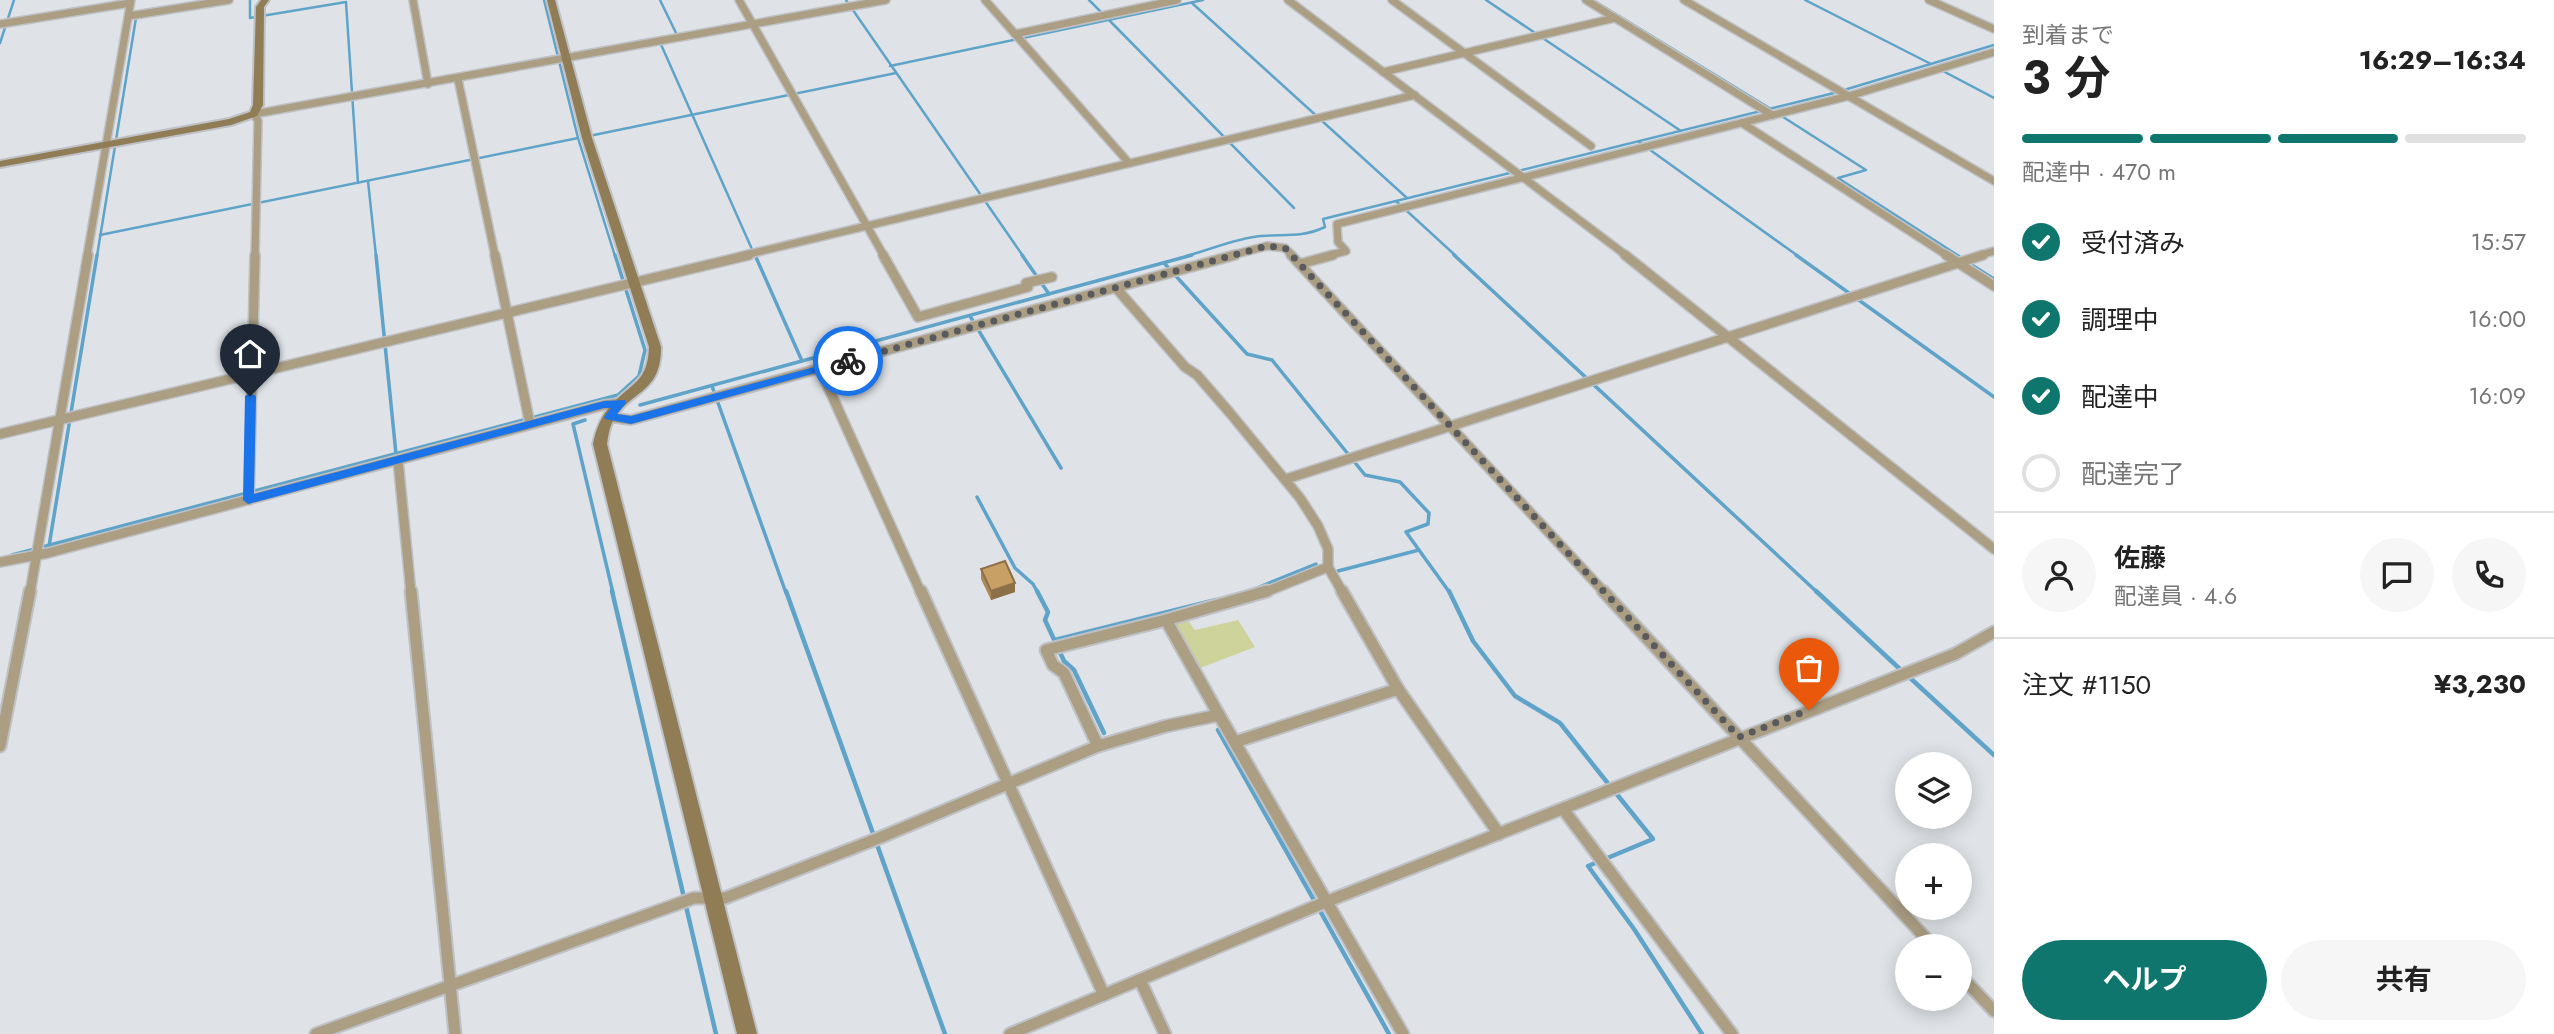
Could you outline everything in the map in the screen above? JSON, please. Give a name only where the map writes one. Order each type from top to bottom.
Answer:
[{"type":"street","points":[[129,16],[229,0]]},
{"type":"street","points":[[254,114],[258,105],[260,6],[265,0]]},
{"type":"street","points":[[413,0],[428,84]]},
{"type":"street","points":[[551,0],[562,59],[627,283],[655,347],[657,361],[645,384],[615,410],[603,426],[600,444],[747,1034]]},
{"type":"street","points":[[739,0],[918,317],[1028,287],[1026,283],[1045,279]]},
{"type":"street","points":[[0,164],[231,122],[254,114],[886,0]]},
{"type":"street","points":[[985,0],[1129,163]]},
{"type":"street","points":[[1288,0],[1521,174],[1994,550]]},
{"type":"street","points":[[1392,0],[1461,54],[1591,146]]},
{"type":"street","points":[[1586,0],[1771,113]]},
{"type":"street","points":[[1684,0],[1994,181]]},
{"type":"street","points":[[1929,0],[1994,29]]},
{"type":"street","points":[[0,746],[65,418],[112,143],[130,1],[4,23]]},
{"type":"street","points":[[1017,37],[1172,1]]},
{"type":"street","points":[[1383,72],[1615,18]]},
{"type":"street","points":[[1300,264],[1346,251],[1338,242],[1337,224],[1521,174],[1648,147],[1742,123],[1994,52]]},
{"type":"street","points":[[458,79],[529,421]]},
{"type":"street","points":[[0,434],[1415,95]]},
{"type":"street","points":[[249,495],[258,121],[254,114]]},
{"type":"street","points":[[1742,123],[1963,261],[1994,286]]},
{"type":"street","points":[[0,562],[249,495],[398,460],[529,421],[604,405],[631,420],[1267,246],[1285,248],[1922,934]]},
{"type":"street","points":[[1286,479],[1994,251]]},
{"type":"street","points":[[1116,288],[1265,452],[1286,479],[1323,532],[1330,563],[1328,567],[1398,689],[1499,834]]},
{"type":"street","points":[[820,369],[1104,995]]},
{"type":"street","points":[[398,460],[455,1034]]},
{"type":"street","points":[[1098,746],[1064,673],[1053,665],[1046,650],[1254,596],[1328,567]]},
{"type":"street","points":[[1166,620],[1235,742],[1321,904],[1403,1034]]},
{"type":"street","points":[[1010,1034],[1321,904],[1955,654],[1994,632]]},
{"type":"street","points":[[1235,742],[1398,689]]},
{"type":"street","points":[[316,1034],[679,903],[694,898],[724,898],[874,840],[1098,746],[1166,726],[1219,715]]},
{"type":"street","points":[[1563,809],[1732,1034]]},
{"type":"street","points":[[1140,980],[1165,1034]]},
{"type":"street","points":[[1972,988],[1994,1011]]},
{"type":"green space","points":[[1187,619],[1195,630],[1238,620],[1255,647],[1200,668],[1172,621]]},
{"type":"building","points":[[1005,561],[1015,583],[991,591],[981,569]]},
{"type":"waterway","points":[[0,43],[14,0]]},
{"type":"waterway","points":[[250,0],[250,18],[346,2],[358,183]]},
{"type":"waterway","points":[[544,0],[578,138]]},
{"type":"waterway","points":[[660,0],[677,35],[674,36]]},
{"type":"waterway","points":[[846,0],[891,66]]},
{"type":"waterway","points":[[1089,0],[1103,14]]},
{"type":"waterway","points":[[891,66],[1203,0]]},
{"type":"waterway","points":[[1486,0],[1681,131]]},
{"type":"waterway","points":[[1593,0],[1770,109]]},
{"type":"waterway","points":[[1805,0],[1931,64]]},
{"type":"waterway","points":[[1192,3],[1407,198]]},
{"type":"waterway","points":[[100,235],[136,18]]},
{"type":"waterway","points":[[1109,20],[1294,208]]},
{"type":"waterway","points":[[659,40],[692,115]]},
{"type":"waterway","points":[[1931,64],[1994,45]]},
{"type":"waterway","points":[[1770,109],[1931,64]]},
{"type":"waterway","points":[[891,66],[1023,256]]},
{"type":"waterway","points":[[1941,70],[1994,98]]},
{"type":"waterway","points":[[692,115],[896,73]]},
{"type":"waterway","points":[[1681,131],[1770,109]]},
{"type":"waterway","points":[[589,136],[692,115]]},
{"type":"waterway","points":[[692,115],[755,256]]},
{"type":"waterway","points":[[1780,115],[1866,170],[1838,178],[1959,256]]},
{"type":"waterway","points":[[1396,201],[1681,131]]},
{"type":"waterway","points":[[358,183],[578,138]]},
{"type":"waterway","points":[[578,138],[615,256]]},
{"type":"waterway","points":[[1639,142],[1798,256]]},
{"type":"waterway","points":[[368,181],[376,256]]},
{"type":"waterway","points":[[100,235],[358,183]]},
{"type":"waterway","points":[[1186,256],[1252,237],[1309,233],[1325,227],[1323,219],[1396,201]]},
{"type":"waterway","points":[[1396,201],[1456,256]]},
{"type":"waterway","points":[[97,256],[100,235]]},
{"type":"waterway","points":[[49,545],[97,255]]},
{"type":"waterway","points":[[376,255],[396,454]]},
{"type":"waterway","points":[[396,454],[618,395],[639,376],[645,350],[615,255]]},
{"type":"waterway","points":[[755,255],[802,361]]},
{"type":"waterway","points":[[1022,255],[1049,294]]},
{"type":"waterway","points":[[1049,294],[1192,255]]},
{"type":"waterway","points":[[1454,255],[1818,593]]},
{"type":"waterway","points":[[1796,255],[1994,397]]},
{"type":"waterway","points":[[1956,255],[1994,279]]},
{"type":"waterway","points":[[1164,263],[1247,354],[1272,360],[1365,475],[1400,482],[1429,513],[1428,524],[1406,532],[1419,550]]},
{"type":"waterway","points":[[802,361],[1049,294]]},
{"type":"waterway","points":[[970,316],[1061,468]]},
{"type":"waterway","points":[[640,405],[802,361]]},
{"type":"waterway","points":[[712,386],[786,593]]},
{"type":"waterway","points":[[585,420],[573,424],[613,593]]},
{"type":"waterway","points":[[49,545],[396,454]]},
{"type":"waterway","points":[[977,497],[1015,568],[1033,584],[1038,593]]},
{"type":"waterway","points":[[12,555],[49,545]]},
{"type":"waterway","points":[[1338,571],[1419,550]]},
{"type":"waterway","points":[[1419,550],[1450,593]]},
{"type":"waterway","points":[[1257,588],[1316,564]]},
{"type":"waterway","points":[[612,591],[716,1034]]},
{"type":"waterway","points":[[786,591],[945,1034]]},
{"type":"waterway","points":[[1037,591],[1048,612],[1045,620],[1064,661],[1074,670],[1104,733]]},
{"type":"waterway","points":[[1816,591],[1902,671]]},
{"type":"waterway","points":[[1450,593],[1473,641],[1515,696],[1560,723],[1610,786]]},
{"type":"waterway","points":[[1055,640],[1216,600]]},
{"type":"waterway","points":[[1908,676],[1994,755]]},
{"type":"waterway","points":[[1218,730],[1315,902]]},
{"type":"waterway","points":[[1605,859],[1653,839],[1615,792]]},
{"type":"waterway","points":[[1598,862],[1588,866],[1634,929],[1702,1034]]},
{"type":"waterway","points":[[1319,909],[1389,1034]]},
{"type":"way so far","points":[[848,361],[1267,246],[1285,248],[1739,737],[1809,710]]},
{"type":"route","points":[[250,396],[248,500],[604,405],[621,403],[609,417],[631,420],[848,361]]}]
